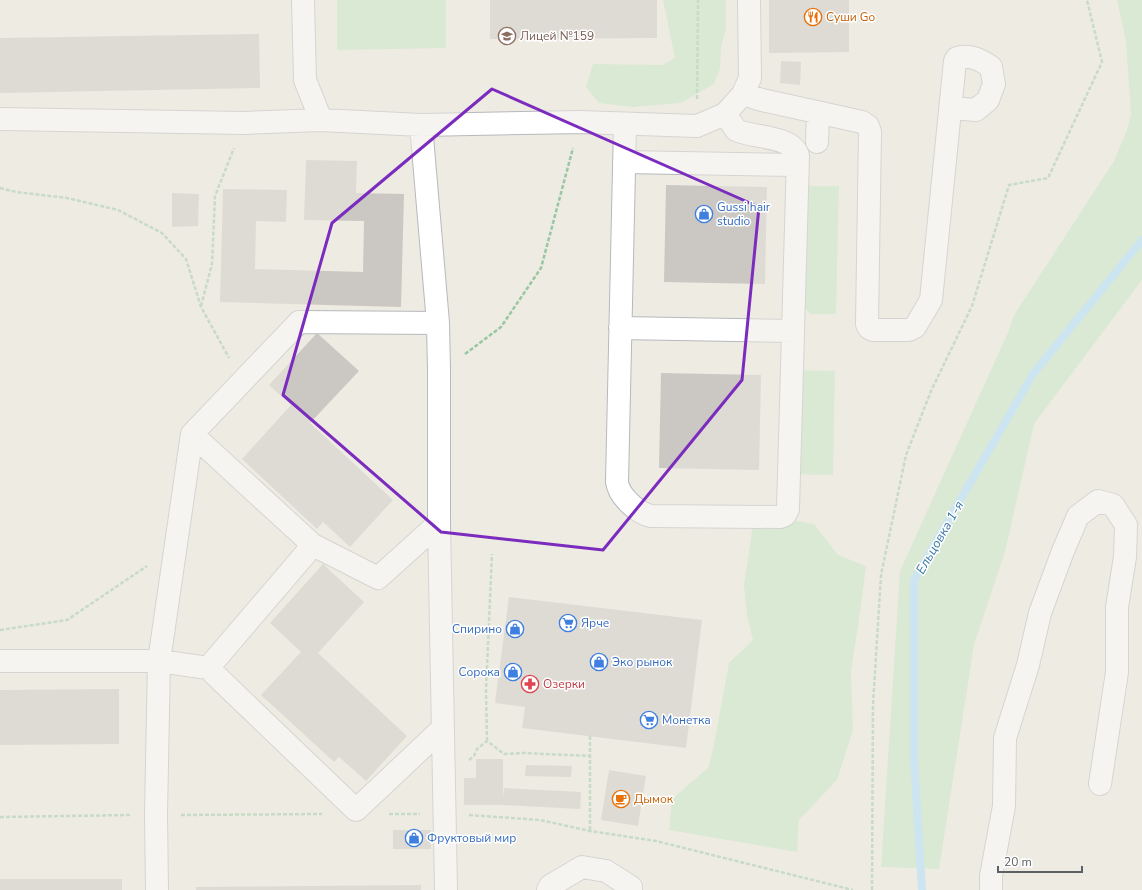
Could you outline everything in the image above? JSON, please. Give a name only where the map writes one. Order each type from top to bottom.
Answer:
[{"type":"lane","points":[[303,0],[305,80],[321,120]]},
{"type":"lane","points":[[0,119],[244,123],[321,120],[421,125],[580,122],[697,126],[725,114],[743,94],[750,78],[749,0]]},
{"type":"lane","points":[[743,94],[818,113],[862,122],[868,126],[870,132],[867,324],[869,328],[873,330],[909,330],[915,326],[931,300],[951,108]]},
{"type":"lane","points":[[817,142],[818,113]]},
{"type":"lane","points":[[625,124],[617,474],[618,489],[638,511],[644,515],[780,517],[785,515],[788,509],[797,165],[796,151],[792,147],[768,137],[739,132],[733,128],[725,114]]},
{"type":"lane","points":[[421,125],[438,323],[438,523],[446,814],[446,890]]},
{"type":"lane","points":[[624,162],[797,165]]},
{"type":"lane","points":[[157,890],[156,815],[159,661],[192,434],[299,322],[438,323]]},
{"type":"lane","points":[[620,328],[793,331]]},
{"type":"lane","points":[[192,434],[313,545],[378,578],[438,523]]},
{"type":"lane","points":[[991,890],[991,876],[1004,806],[1005,738],[1028,665],[1040,613],[1063,551],[1078,516],[1098,501],[1113,506],[1126,525],[1125,557],[1117,607],[1117,672],[1100,784]]},
{"type":"lane","points":[[208,668],[313,545]]},
{"type":"lane","points":[[0,661],[159,661],[208,668],[356,810],[443,728]]},
{"type":"lane","points":[[548,890],[550,886],[582,867],[606,871],[631,887],[631,890]]},
{"type":"path","points":[[697,126],[698,0]]},
{"type":"path","points":[[872,890],[873,704],[881,574],[906,455],[930,391],[972,306],[1009,185],[1048,178],[1102,62],[1087,0]]},
{"type":"path","points":[[439,370],[454,362],[502,327],[541,268],[580,122]]},
{"type":"path","points":[[201,307],[212,264],[215,196],[244,123]]},
{"type":"path","points":[[0,188],[16,192],[67,198],[118,210],[162,233],[186,259],[201,307],[243,381]]},
{"type":"path","points":[[0,630],[67,620],[175,546]]},
{"type":"path","points":[[487,741],[486,690],[492,554]]},
{"type":"path","points":[[590,736],[590,831]]},
{"type":"path","points":[[487,741],[504,754],[524,753],[590,756]]},
{"type":"path","points":[[444,779],[474,756],[477,749],[487,741]]},
{"type":"path","points":[[0,817],[328,814]]},
{"type":"path","points":[[383,814],[446,814],[540,820],[590,831],[656,842],[852,890]]},
{"type":"highlighted area","points":[[492,89],[759,207],[742,380],[603,550],[441,532],[283,395],[332,223]]},
{"type":"green space","points":[[337,0],[446,0],[446,48],[337,50]]},
{"type":"green space","points":[[663,0],[726,0],[726,29],[721,47],[720,69],[714,84],[681,103],[633,107],[599,103],[586,87],[593,64],[662,65],[675,58]]},
{"type":"green space","points":[[1117,0],[1142,0],[1142,280],[1034,424],[1005,552],[974,645],[939,869],[881,867],[900,571],[1009,330],[1014,315],[1114,161],[1127,130],[1131,115],[1126,41]]},
{"type":"green space","points":[[803,186],[839,186],[836,314],[810,314],[800,301]]},
{"type":"green space","points":[[795,370],[835,371],[833,475],[793,474]]},
{"type":"green space","points":[[792,520],[814,524],[838,555],[866,566],[851,672],[853,730],[837,780],[799,820],[797,852],[669,830],[672,799],[708,768],[729,663],[753,640],[747,616],[744,585],[753,524]]},
{"type":"building","points":[[490,0],[657,0],[657,38],[490,39]]},
{"type":"building","points":[[769,0],[849,0],[849,52],[769,53]]},
{"type":"building","points":[[259,34],[260,88],[0,93],[0,38]]},
{"type":"building","points":[[781,61],[801,62],[800,85],[780,83]]},
{"type":"building","points":[[306,160],[357,161],[356,193],[404,194],[401,307],[220,302],[223,189],[287,190],[286,222],[256,221],[255,269],[363,272],[364,221],[304,220]]},
{"type":"building","points":[[666,185],[767,187],[765,284],[664,282]]},
{"type":"building","points":[[172,193],[199,194],[198,226],[172,227]]},
{"type":"building","points":[[317,333],[359,371],[310,423],[393,500],[350,547],[323,522],[317,529],[242,459],[291,405],[269,385]]},
{"type":"building","points":[[661,373],[761,375],[759,470],[659,468]]},
{"type":"building","points":[[323,564],[364,602],[318,653],[407,736],[366,781],[339,757],[334,762],[261,695],[301,652],[270,623]]},
{"type":"building","name":"Эко рынок","points":[[509,597],[702,620],[686,748],[522,728],[525,707],[495,703]]},
{"type":"building","points":[[119,689],[119,744],[0,745],[0,690]]},
{"type":"building","points":[[476,759],[503,759],[503,799],[504,788],[581,792],[580,809],[503,805],[464,805],[464,778],[476,778]]},
{"type":"building","points":[[526,765],[572,766],[571,777],[525,776]]},
{"type":"building","points":[[609,770],[646,776],[638,826],[601,820]]},
{"type":"building","points":[[393,830],[431,830],[431,849],[393,849]]},
{"type":"building","points":[[0,879],[122,879],[122,890],[0,890]]},
{"type":"building","points":[[421,885],[421,890],[196,890],[196,887]]},
{"type":"waterway","name":"Ельцовка 1-я","points":[[922,890],[914,760],[914,580],[1033,374],[1142,240]]},
{"type":"place","name":"Суши Go","points":[[813,17]]},
{"type":"place","name":"Лицей №159","points":[[507,36]]},
{"type":"place","name":"Gussi hair studio","points":[[704,214]]},
{"type":"place","name":"Ярче","points":[[568,623]]},
{"type":"place","name":"Спирино","points":[[515,629]]},
{"type":"place","name":"Эко рынок","points":[[599,662]]},
{"type":"place","name":"Сорока","points":[[513,672]]},
{"type":"place","name":"Озерки","points":[[530,684]]},
{"type":"place","name":"Монетка","points":[[649,720]]},
{"type":"place","name":"Дымок","points":[[621,799]]},
{"type":"place","name":"Фруктовый мир","points":[[414,838]]}]
